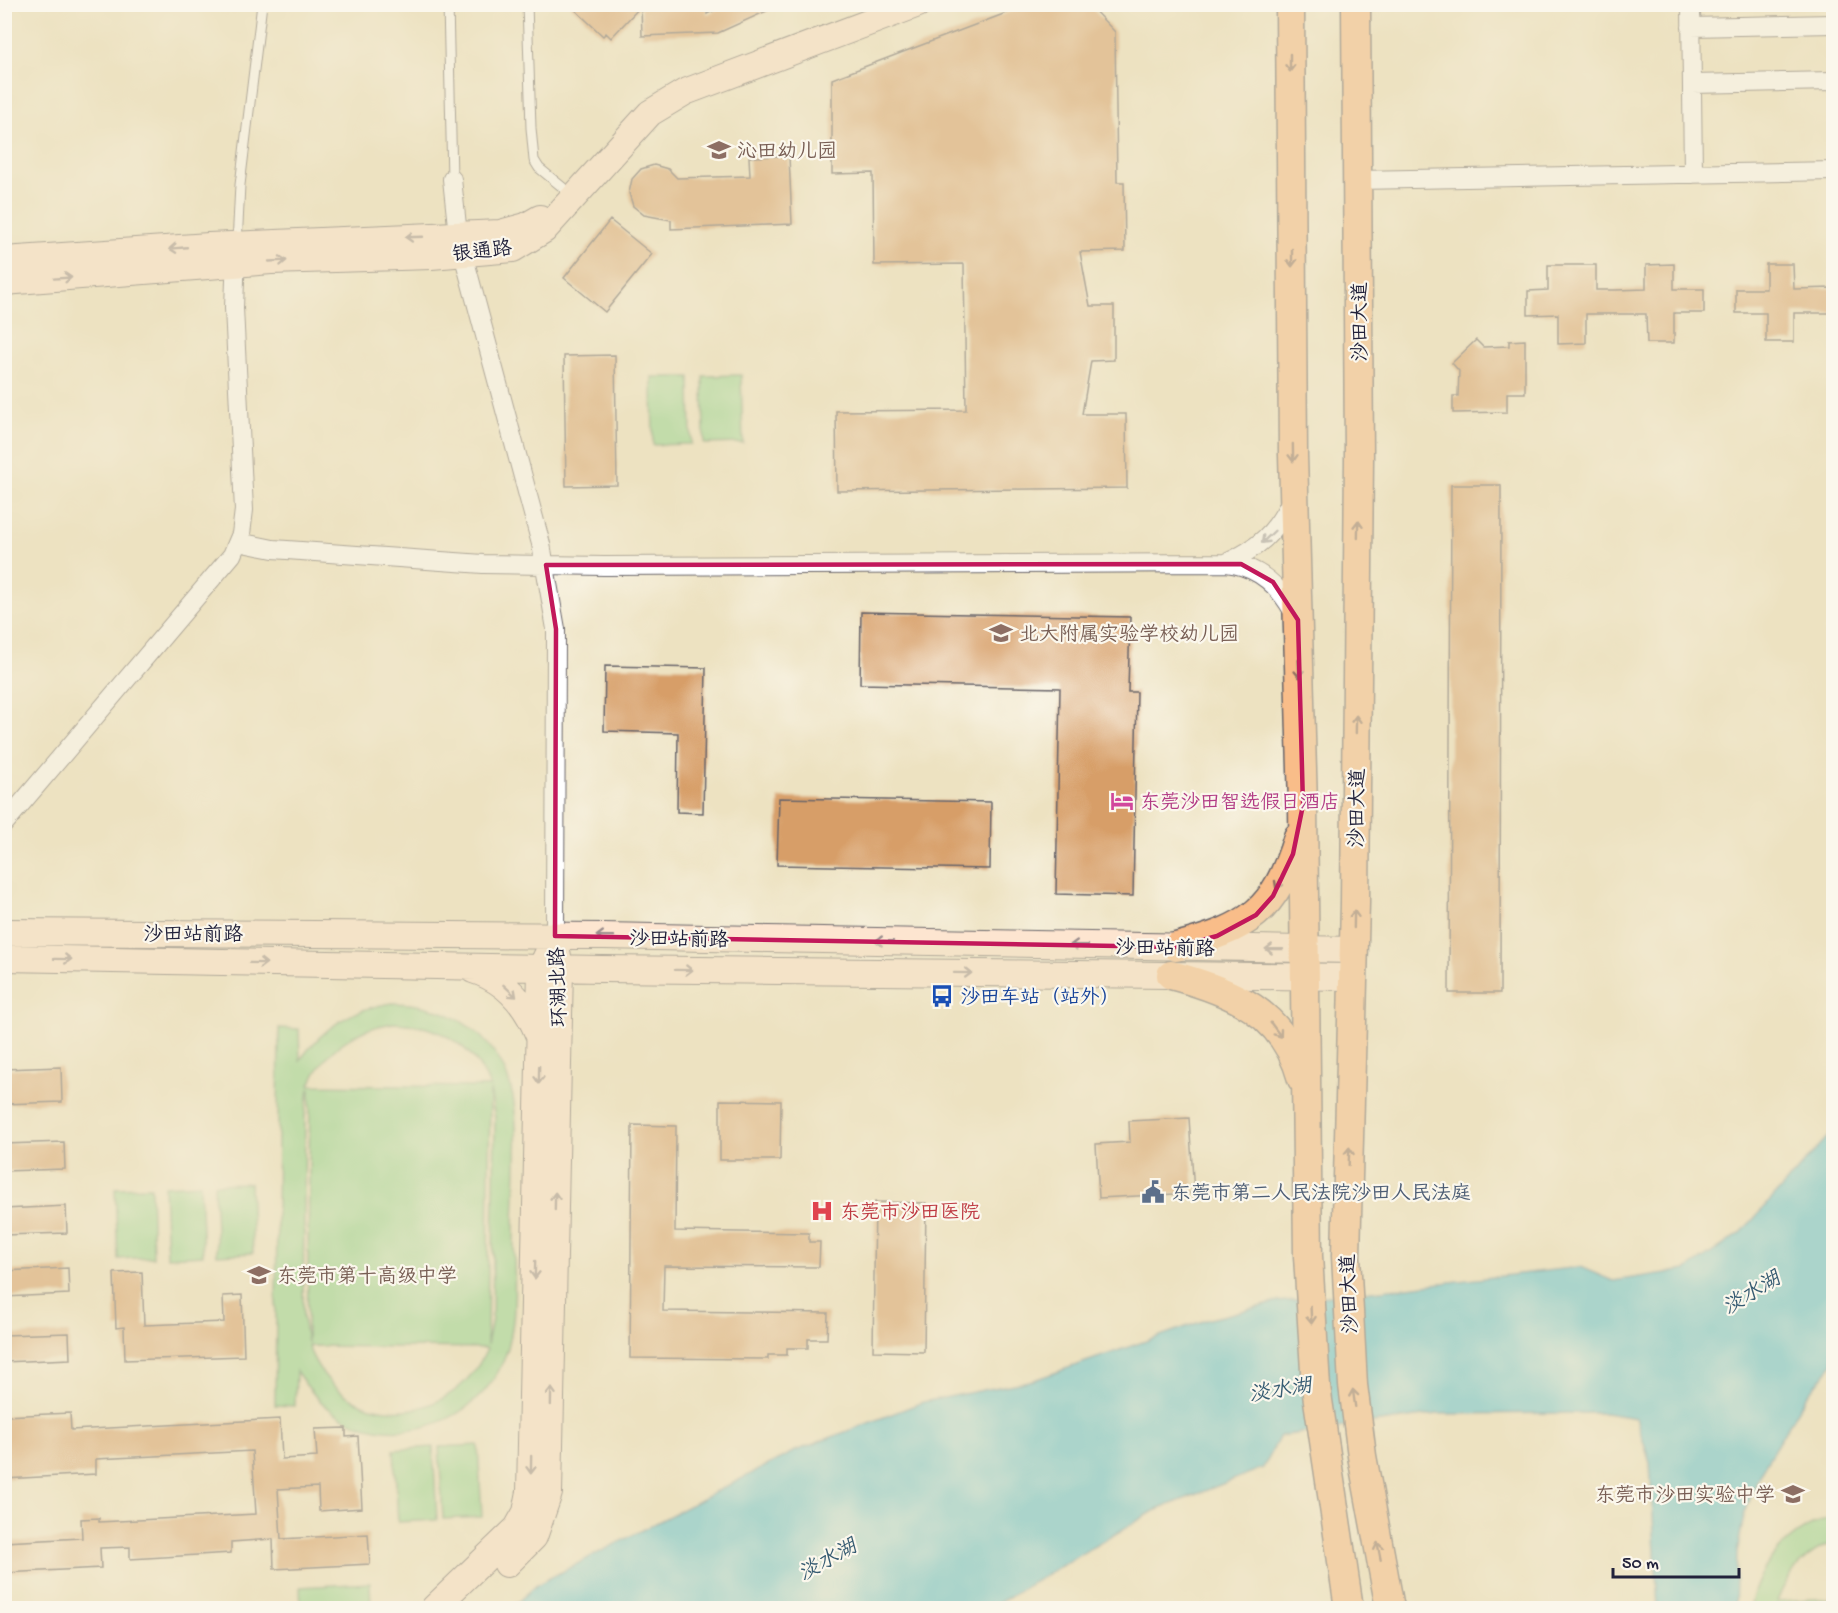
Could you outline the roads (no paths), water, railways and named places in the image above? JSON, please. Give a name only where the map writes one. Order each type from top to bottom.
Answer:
[{"type":"main road","name":"沙田大道","points":[[1290,4],[1294,494],[1304,805],[1308,1256],[1316,1387],[1324,1458],[1349,1608]]},
{"type":"main road","name":"沙田大道","points":[[1356,4],[1358,180],[1354,964],[1346,1256],[1353,1385],[1362,1456],[1390,1608]]},
{"type":"main road","points":[[1176,947],[1217,936],[1256,915],[1273,896],[1293,854],[1304,805]]},
{"type":"main road","points":[[1171,975],[1211,986],[1236,997],[1268,1019],[1286,1043],[1299,1071],[1307,1099]]},
{"type":"street","name":"银通路","points":[[4,260],[236,254],[460,244],[501,252],[525,244],[543,230],[642,106],[660,92],[882,4]]},
{"type":"street","name":"银通路","points":[[570,194],[650,113],[665,102],[685,92],[918,4]]},
{"type":"street","points":[[1691,4],[1693,174]]},
{"type":"street","points":[[1692,27],[1833,24]]},
{"type":"street","points":[[1692,84],[1833,81]]},
{"type":"street","points":[[1358,180],[1833,171]]},
{"type":"street","points":[[452,178],[460,244],[546,565],[556,629],[555,936]]},
{"type":"street","name":"银通路","points":[[4,282],[236,254]]},
{"type":"street","points":[[4,824],[232,555],[238,542],[244,510],[234,308],[236,254]]},
{"type":"street","points":[[1226,563],[1257,547],[1273,534],[1294,494]]},
{"type":"street","points":[[238,542],[273,549],[378,557],[546,565],[1241,564],[1273,582],[1285,596],[1298,620]]},
{"type":"street","name":"沙田站前路","points":[[4,932],[555,936],[1176,947],[1305,963],[1354,964]]},
{"type":"street","name":"环湖北路","points":[[434,1608],[518,1528],[526,1512],[530,1492],[539,1038],[555,936]]},
{"type":"street","name":"沙田站前路","points":[[4,958],[550,968],[1171,975],[1305,963]]},
{"type":"street","points":[[461,966],[483,973],[510,991],[531,1017],[539,1038]]},
{"type":"street","name":"环湖北路","points":[[459,1608],[534,1537],[549,1494],[550,968]]},
{"type":"lane","points":[[236,254],[240,185],[262,4]]},
{"type":"lane","points":[[448,4],[452,178]]},
{"type":"lane","points":[[527,4],[532,150],[539,168],[570,194]]},
{"type":"water","name":"淡水湖","points":[[1833,1131],[1833,1364],[1805,1398],[1760,1473],[1744,1515],[1737,1553],[1735,1608],[1658,1608],[1650,1463],[1636,1418],[1605,1413],[1438,1414],[1280,1436],[1263,1468],[1154,1511],[990,1608],[511,1608],[538,1584],[793,1452],[923,1402],[1034,1380],[1206,1320],[1278,1302],[1580,1267],[1613,1281],[1686,1270],[1741,1233]]},
{"type":"place","name":"沁田幼儿园","points":[[719,150]]},
{"type":"place","name":"北大附属实验学校幼儿园","points":[[1001,633]]},
{"type":"place","name":"东莞沙田智选假日酒店","points":[[1122,801]]},
{"type":"place","name":"沙田车站（站外）","points":[[942,996]]},
{"type":"place","name":"东莞市第二人民法院沙田人民法庭","points":[[1153,1192]]},
{"type":"place","name":"东莞市沙田医院","points":[[822,1211]]},
{"type":"place","name":"东莞市第十高级中学","points":[[259,1275]]},
{"type":"place","name":"东莞市沙田实验中学","points":[[1793,1494]]}]
